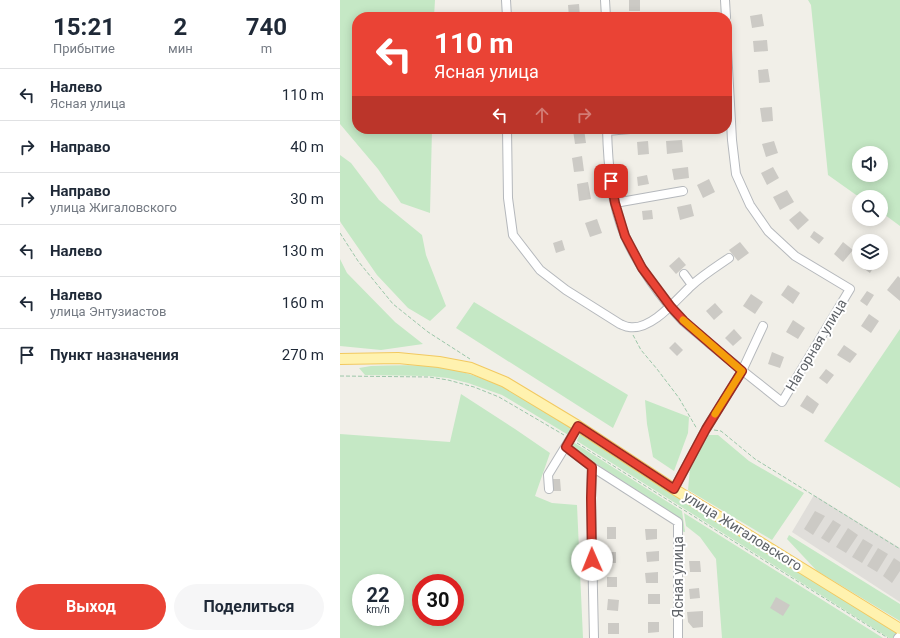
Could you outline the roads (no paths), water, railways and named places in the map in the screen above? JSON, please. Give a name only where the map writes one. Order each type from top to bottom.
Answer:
[{"type":"main road","name":"улица Жигаловского","points":[[340,359],[398,358],[439,362],[471,368],[506,382],[578,426],[674,489],[900,629]]},
{"type":"street","points":[[506,0],[506,12]]},
{"type":"street","points":[[605,0],[606,12]]},
{"type":"street","points":[[725,0],[726,12]]},
{"type":"street","points":[[507,134],[508,198],[513,235],[540,270],[566,290],[620,324],[630,328],[639,327],[648,323],[671,307],[692,285],[729,258]]},
{"type":"street","points":[[607,134],[609,170],[615,203],[625,236],[642,268],[671,307],[684,321],[742,371]]},
{"type":"street","name":"Нагорная улица","points":[[732,134],[736,174],[750,205],[768,231],[795,256],[850,289],[782,402],[742,371]]},
{"type":"street","points":[[615,203],[683,191]]},
{"type":"street","points":[[684,274],[692,285]]},
{"type":"street","points":[[674,489],[701,437],[742,371],[763,326]]},
{"type":"street","points":[[549,489],[548,475],[578,426]]},
{"type":"street","name":"Ясная улица","points":[[566,447],[592,467],[678,522],[678,638]]},
{"type":"street","points":[[592,467],[591,498],[594,638]]}]
